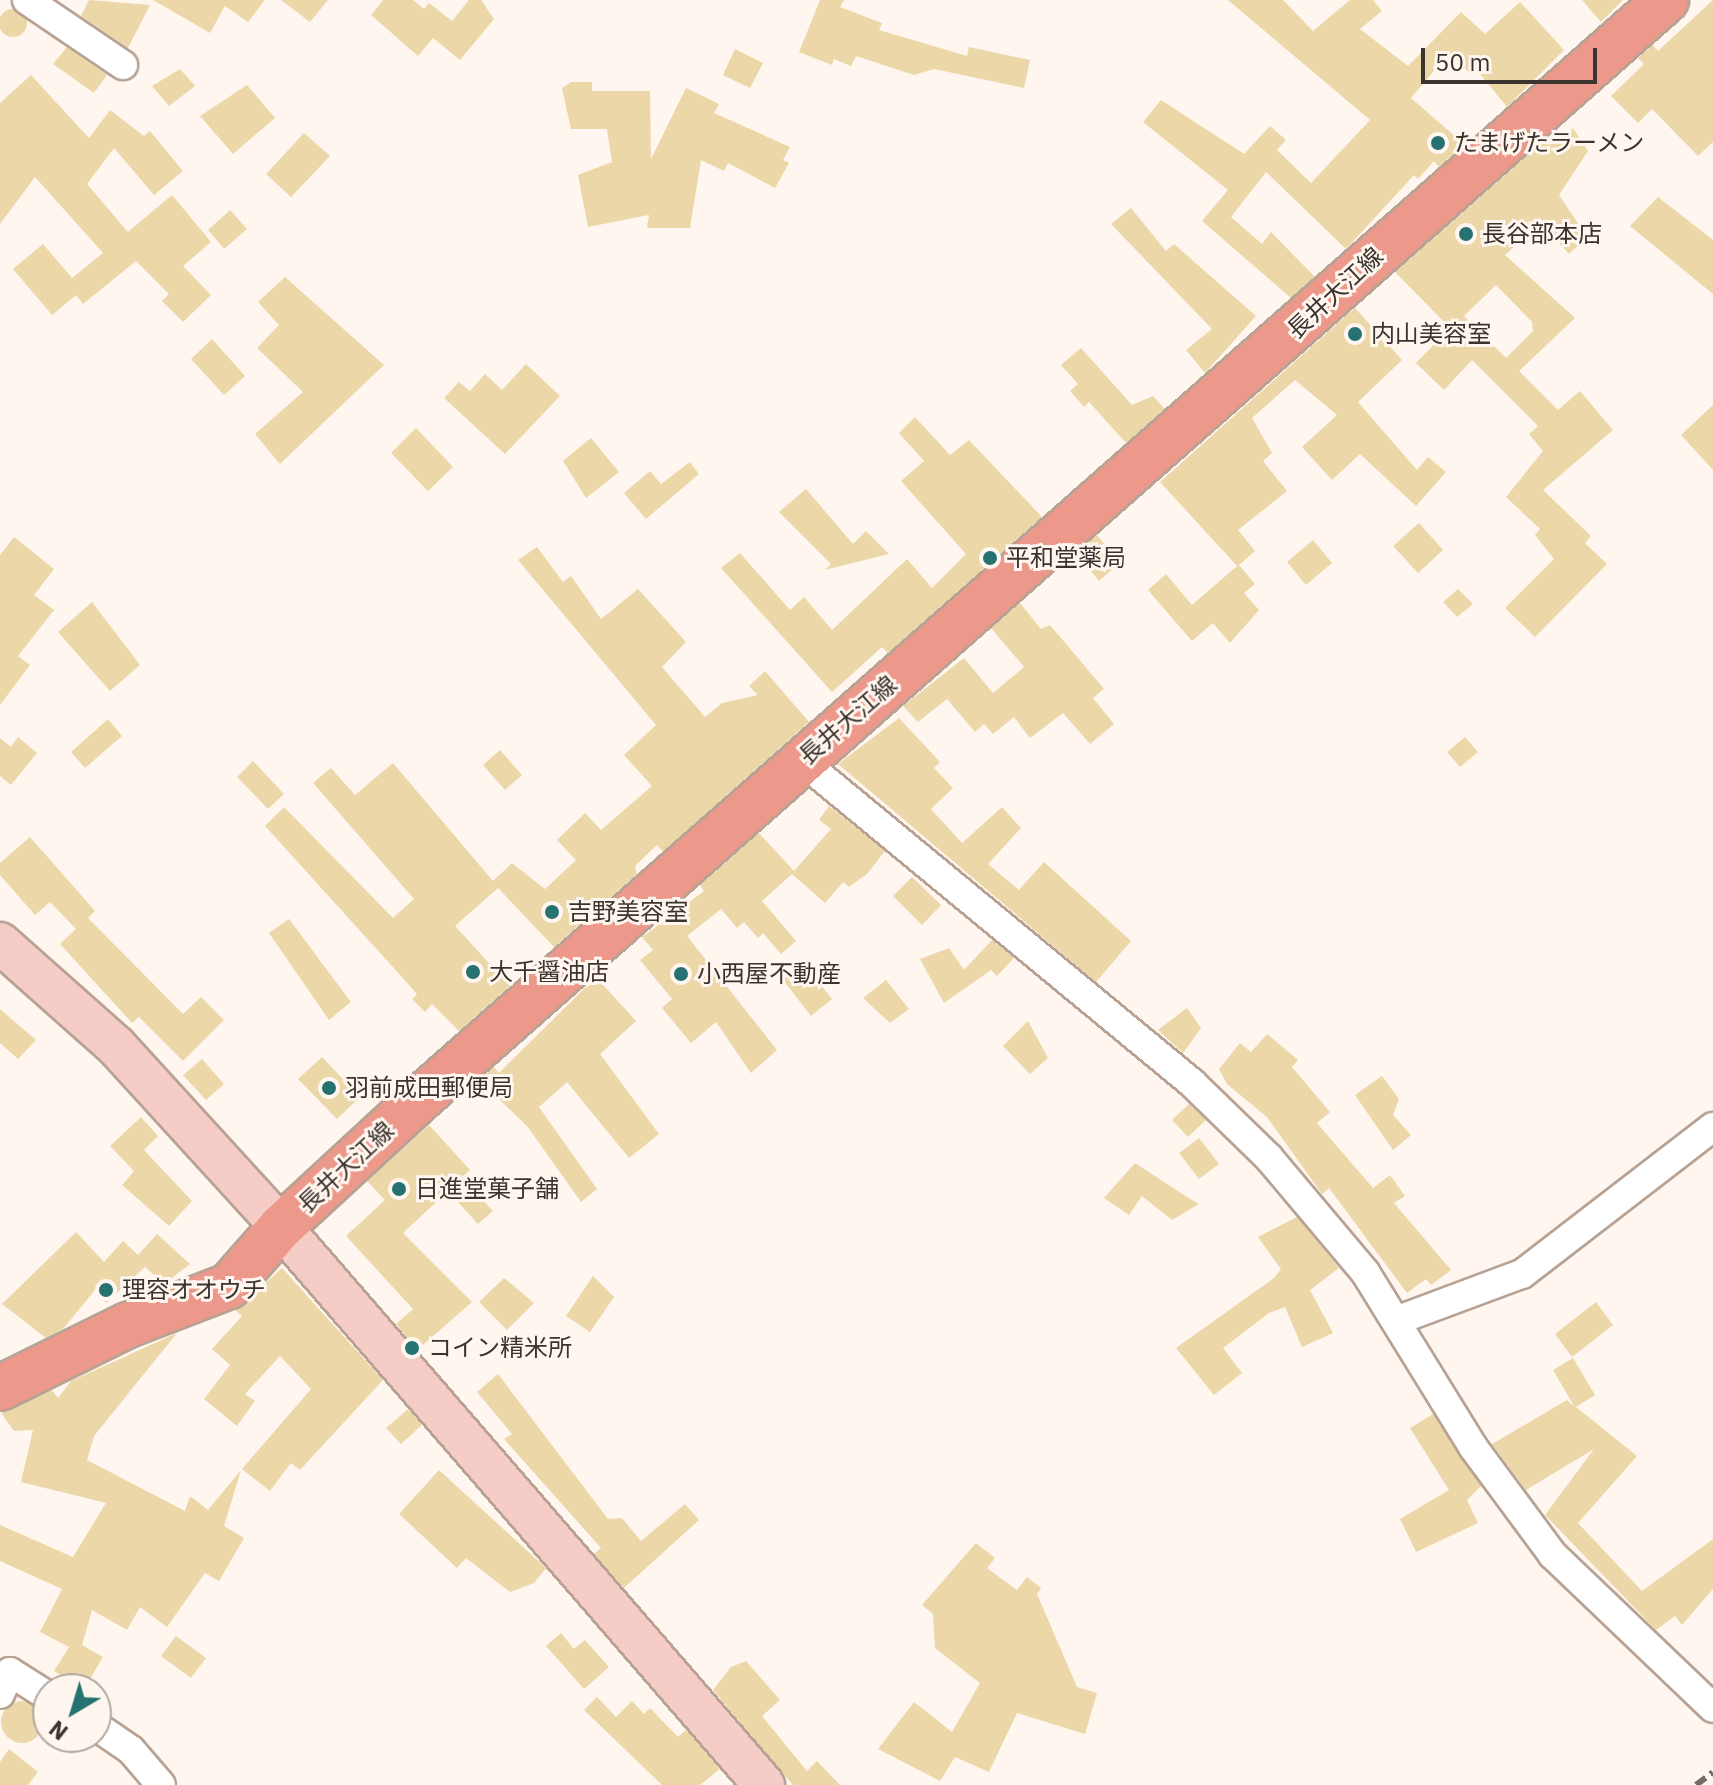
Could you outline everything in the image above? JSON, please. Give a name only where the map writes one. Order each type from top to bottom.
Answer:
[{"type":"main road","name":"長井大江線","points":[[0,1388],[229,1286],[281,1227],[802,761],[1666,0]]},
{"type":"street","points":[[27,0],[123,65]]},
{"type":"street","points":[[802,761],[1192,1083],[1269,1158],[1398,1320],[1473,1447],[1553,1555],[1713,1708]]},
{"type":"street","points":[[0,943],[116,1046],[281,1227],[764,1785]]},
{"type":"street","points":[[1398,1320],[1522,1274],[1713,1127]]},
{"type":"street","points":[[0,1694],[10,1672],[32,1686]]},
{"type":"street","points":[[112,1737],[131,1750],[161,1785]]},
{"type":"building","points":[[89,0],[150,5],[128,48],[81,16]]},
{"type":"building","points":[[153,0],[265,0],[248,22],[225,6],[210,33]]},
{"type":"building","points":[[281,0],[328,0],[310,22]]},
{"type":"building","points":[[383,0],[413,0],[424,9],[429,3],[452,21],[469,0],[481,0],[494,19],[460,60],[433,38],[418,56],[371,15]]},
{"type":"building","points":[[820,0],[844,0],[840,7],[882,23],[879,30],[967,56],[969,47],[1030,60],[1024,88],[934,69],[914,75],[856,56],[851,66],[834,59],[832,65],[799,52]]},
{"type":"building","points":[[1228,0],[1283,0],[1313,31],[1350,0],[1373,0],[1382,11],[1360,29],[1408,66],[1461,12],[1485,34],[1520,2],[1564,50],[1507,107],[1476,69],[1471,74],[1449,53],[1411,98],[1464,144],[1439,167],[1434,161],[1418,179],[1414,175],[1346,249],[1266,172],[1231,217],[1262,244],[1271,232],[1315,277],[1291,298],[1202,221],[1228,190],[1143,122],[1161,100],[1244,154],[1270,126],[1286,140],[1277,150],[1311,183],[1370,120]]},
{"type":"building","points":[[1582,0],[1623,0],[1601,22]]},
{"type":"building","points":[[1713,0],[1713,142],[1698,156],[1652,109],[1638,123],[1611,96],[1644,64],[1638,58],[1653,45],[1658,51]]},
{"type":"building","points":[[13,9],[23,13],[27,23],[23,33],[13,37],[3,33],[-1,23],[3,13]]},
{"type":"building","points":[[67,47],[107,75],[94,93],[53,64]]},
{"type":"building","points":[[735,49],[763,63],[750,88],[723,75]]},
{"type":"building","points":[[180,69],[195,86],[169,106],[152,86]]},
{"type":"building","points":[[31,75],[89,138],[110,110],[144,136],[150,131],[183,171],[154,195],[114,148],[87,184],[128,232],[172,195],[211,242],[183,266],[211,295],[183,322],[162,301],[169,294],[136,261],[83,304],[76,295],[52,315],[13,269],[43,244],[72,278],[103,253],[35,177],[0,224],[0,103]]},
{"type":"building","points":[[571,82],[592,82],[592,91],[650,91],[651,159],[686,88],[719,104],[714,113],[790,147],[783,160],[789,163],[775,188],[728,163],[724,171],[701,160],[690,228],[647,228],[649,215],[588,227],[578,175],[612,162],[607,129],[571,129],[562,88]]},
{"type":"building","points":[[247,85],[275,118],[233,154],[200,116]]},
{"type":"building","points":[[1573,128],[1588,151],[1559,195],[1587,237],[1569,254],[1541,223],[1505,255],[1575,318],[1519,371],[1558,410],[1580,391],[1613,430],[1543,490],[1591,536],[1585,543],[1607,564],[1535,637],[1505,608],[1554,559],[1535,535],[1540,529],[1506,497],[1543,451],[1529,434],[1538,426],[1472,360],[1444,390],[1416,363],[1450,328],[1395,272],[1553,133],[1560,142]],"holes":[[[1496,285],[1532,322],[1533,331],[1506,358],[1464,316]]]},
{"type":"building","points":[[304,133],[330,156],[291,197],[266,174]]},
{"type":"building","points":[[1658,197],[1713,240],[1713,294],[1630,226]]},
{"type":"building","points":[[1131,208],[1166,251],[1174,244],[1256,316],[1205,373],[1186,350],[1212,329],[1111,224]]},
{"type":"building","points":[[230,210],[247,229],[224,249],[208,230]]},
{"type":"building","points":[[285,277],[384,365],[280,464],[255,434],[303,392],[257,348],[279,325],[258,302]]},
{"type":"building","points":[[1355,308],[1402,360],[1358,402],[1417,470],[1428,457],[1446,472],[1416,506],[1360,454],[1332,480],[1302,447],[1337,415],[1295,380],[1252,418],[1272,453],[1263,461],[1287,491],[1238,530],[1255,551],[1239,565],[1255,584],[1244,593],[1259,610],[1230,643],[1213,623],[1192,641],[1148,590],[1166,574],[1192,605],[1237,566],[1160,482]]},
{"type":"building","points":[[212,339],[245,376],[224,395],[191,359]]},
{"type":"building","points":[[1081,348],[1132,405],[1153,396],[1165,409],[1126,443],[1089,402],[1084,407],[1070,391],[1078,384],[1061,365]]},
{"type":"building","points":[[526,364],[560,396],[505,454],[444,398],[459,382],[470,391],[485,374],[502,390]]},
{"type":"building","points":[[1713,405],[1713,470],[1681,435]]},
{"type":"building","points":[[915,417],[950,455],[969,440],[1042,517],[888,653],[882,647],[832,692],[721,568],[740,553],[790,610],[804,597],[832,630],[907,559],[932,588],[966,554],[901,481],[924,461],[899,433]]},
{"type":"building","points":[[416,428],[453,467],[428,491],[391,453]]},
{"type":"building","points":[[591,438],[619,472],[586,498],[563,461]]},
{"type":"building","points":[[690,462],[699,474],[646,519],[624,493],[650,471],[661,484]]},
{"type":"building","points":[[806,489],[853,544],[866,531],[889,554],[825,570],[831,564],[779,512]]},
{"type":"building","points":[[1419,523],[1443,550],[1418,573],[1393,546]]},
{"type":"building","points":[[1097,535],[1120,563],[1099,581],[1076,553]]},
{"type":"building","points":[[14,537],[54,569],[34,595],[54,610],[18,656],[30,665],[0,705],[0,555]]},
{"type":"building","points":[[1313,540],[1332,563],[1306,585],[1287,562]]},
{"type":"building","points":[[537,547],[563,582],[571,576],[601,619],[638,589],[686,642],[662,667],[705,717],[722,703],[758,695],[749,686],[765,671],[809,722],[663,852],[657,845],[635,866],[637,874],[554,947],[498,888],[455,926],[510,986],[459,1031],[432,1004],[425,1012],[412,999],[417,994],[265,826],[284,807],[393,918],[414,899],[313,783],[331,768],[355,795],[393,763],[493,881],[512,863],[545,889],[576,860],[557,840],[585,813],[601,830],[652,786],[624,755],[656,725],[518,560]]},
{"type":"building","points":[[1458,589],[1473,604],[1457,617],[1443,602]]},
{"type":"building","points":[[92,602],[140,665],[110,691],[58,632]]},
{"type":"building","points":[[1020,603],[1041,629],[1050,625],[1104,689],[1093,698],[1114,724],[1090,744],[1063,713],[1030,738],[1014,717],[993,734],[984,724],[975,732],[947,699],[918,722],[903,706],[964,658],[993,693],[1024,667],[991,628]]},
{"type":"building","points":[[899,718],[940,762],[934,768],[953,788],[931,809],[962,843],[1002,807],[1021,828],[988,864],[1019,890],[1044,862],[1131,941],[1096,982],[838,764]]},
{"type":"building","points":[[108,719],[122,736],[85,768],[71,752]]},
{"type":"building","points":[[18,737],[37,753],[11,785],[0,776],[0,738],[11,747]]},
{"type":"building","points":[[1465,737],[1478,752],[1460,767],[1447,752]]},
{"type":"building","points":[[500,750],[522,775],[505,790],[483,765]]},
{"type":"building","points":[[253,761],[284,794],[268,809],[237,777]]},
{"type":"building","points":[[829,806],[885,851],[867,874],[849,887],[843,882],[825,903],[792,874],[762,901],[796,941],[781,954],[763,933],[758,938],[744,922],[737,928],[721,909],[687,936],[777,1050],[751,1073],[716,1022],[691,1043],[662,1008],[672,999],[640,960],[653,950],[642,937],[704,891],[700,885],[759,833],[794,871],[831,829],[819,820]]},
{"type":"building","points":[[30,837],[95,911],[88,918],[183,1014],[201,997],[224,1020],[183,1061],[139,1017],[132,1023],[60,944],[76,929],[50,902],[35,915],[0,875],[0,863]]},
{"type":"building","points":[[912,877],[941,905],[922,925],[893,896]]},
{"type":"building","points":[[289,919],[351,1002],[329,1020],[269,933]]},
{"type":"building","points":[[992,940],[1014,958],[997,976],[991,970],[944,1003],[920,959],[949,948],[964,970]]},
{"type":"building","points":[[804,964],[832,999],[811,1016],[783,980]]},
{"type":"building","points":[[596,977],[636,1021],[600,1054],[659,1134],[629,1158],[567,1082],[539,1107],[597,1189],[581,1202],[527,1126],[479,1080],[494,1067],[499,1073]]},
{"type":"building","points":[[886,980],[909,1009],[890,1023],[863,998]]},
{"type":"building","points":[[1187,1008],[1201,1028],[1183,1053],[1158,1030]]},
{"type":"building","points":[[0,1009],[36,1040],[18,1059],[0,1043]]},
{"type":"building","points":[[1028,1021],[1048,1058],[1030,1074],[1003,1046]]},
{"type":"building","points":[[1267,1034],[1298,1060],[1292,1067],[1330,1112],[1317,1123],[1373,1188],[1390,1175],[1405,1196],[1394,1203],[1451,1270],[1431,1285],[1426,1279],[1407,1293],[1329,1188],[1322,1194],[1267,1117],[1227,1084],[1219,1069],[1240,1043],[1251,1052]]},
{"type":"building","points":[[322,1057],[360,1097],[337,1119],[298,1079]]},
{"type":"building","points":[[202,1059],[224,1084],[206,1100],[183,1075]]},
{"type":"building","points":[[1382,1076],[1399,1099],[1393,1115],[1411,1135],[1393,1150],[1355,1095]]},
{"type":"building","points":[[1189,1104],[1206,1120],[1188,1137],[1172,1120]]},
{"type":"building","points":[[141,1117],[158,1136],[144,1150],[192,1201],[169,1226],[122,1185],[134,1171],[110,1146]]},
{"type":"building","points":[[429,1125],[470,1170],[462,1177],[493,1211],[478,1224],[448,1191],[403,1233],[472,1302],[417,1350],[396,1324],[413,1309],[346,1236],[385,1200],[367,1181]]},
{"type":"building","points":[[1199,1138],[1219,1164],[1199,1179],[1179,1153]]},
{"type":"building","points":[[1135,1163],[1199,1204],[1172,1220],[1142,1196],[1129,1215],[1104,1198]]},
{"type":"building","points":[[1297,1217],[1339,1268],[1310,1290],[1333,1333],[1302,1347],[1285,1307],[1269,1313],[1223,1348],[1242,1373],[1214,1395],[1176,1348],[1274,1278],[1281,1269],[1258,1237]]},
{"type":"building","points":[[76,1232],[104,1262],[123,1241],[138,1255],[157,1234],[190,1264],[164,1284],[145,1267],[106,1303],[95,1290],[63,1329],[46,1338],[2,1304]]},
{"type":"building","points":[[282,1268],[383,1380],[300,1470],[291,1463],[270,1491],[242,1469],[311,1389],[280,1356],[245,1394],[255,1401],[237,1426],[204,1399],[230,1365],[212,1349],[242,1316],[235,1310]]},
{"type":"building","points":[[593,1276],[614,1297],[590,1332],[566,1316]]},
{"type":"building","points":[[504,1278],[534,1303],[507,1330],[479,1302]]},
{"type":"building","points":[[1596,1302],[1613,1325],[1572,1357],[1555,1334]]},
{"type":"building","points":[[177,1333],[94,1436],[87,1460],[185,1511],[190,1496],[208,1510],[241,1470],[224,1526],[244,1538],[219,1581],[205,1573],[167,1627],[140,1607],[127,1630],[92,1610],[82,1645],[103,1657],[94,1673],[54,1671],[69,1647],[40,1632],[62,1589],[0,1561],[0,1525],[73,1557],[106,1503],[21,1482],[33,1430],[14,1431],[1,1413],[52,1390],[58,1398],[71,1381]]},
{"type":"building","points":[[1573,1358],[1595,1395],[1576,1407],[1637,1456],[1578,1523],[1642,1591],[1713,1539],[1713,1589],[1682,1625],[1675,1616],[1656,1630],[1545,1515],[1594,1449],[1526,1490],[1492,1444],[1567,1400],[1574,1406],[1553,1370]]},
{"type":"building","points":[[498,1374],[608,1519],[622,1518],[641,1541],[685,1504],[699,1520],[624,1588],[594,1554],[601,1548],[504,1439],[512,1434],[477,1392]]},
{"type":"building","points":[[408,1409],[422,1425],[401,1444],[386,1428]]},
{"type":"building","points":[[1433,1414],[1481,1486],[1467,1500],[1478,1523],[1416,1552],[1400,1519],[1449,1490],[1410,1428]]},
{"type":"building","points":[[439,1470],[546,1568],[534,1583],[510,1592],[466,1558],[457,1568],[399,1514]]},
{"type":"building","points":[[976,1543],[995,1558],[987,1568],[1017,1590],[1027,1577],[1041,1588],[1037,1594],[1077,1687],[1097,1693],[1085,1734],[1017,1713],[989,1772],[955,1757],[940,1781],[878,1749],[914,1702],[952,1732],[980,1683],[935,1648],[933,1614],[922,1605]]},
{"type":"building","points":[[561,1633],[574,1649],[585,1640],[609,1667],[584,1689],[546,1646]]},
{"type":"building","points":[[176,1636],[206,1658],[191,1678],[161,1656]]},
{"type":"building","points":[[746,1661],[780,1700],[762,1716],[807,1771],[817,1761],[840,1785],[793,1785],[713,1690],[731,1667]]},
{"type":"building","points":[[597,1697],[616,1717],[632,1701],[644,1714],[650,1708],[678,1737],[686,1730],[720,1769],[700,1785],[662,1785],[584,1710]]},
{"type":"building","points":[[14,1703],[30,1703],[32,1740],[22,1743],[14,1741],[3,1730],[3,1714]]},
{"type":"building","points":[[9,1749],[38,1772],[28,1785],[0,1785],[0,1762]]},
{"type":"railway","points":[[1696,1785],[1713,1772]]},
{"type":"place","name":"たまげたラーメン","points":[[1438,143]]},
{"type":"place","name":"長谷部本店","points":[[1466,234]]},
{"type":"place","name":"内山美容室","points":[[1355,334]]},
{"type":"place","name":"平和堂薬局","points":[[990,558]]},
{"type":"place","name":"吉野美容室","points":[[552,912]]},
{"type":"place","name":"大千醤油店","points":[[473,972]]},
{"type":"place","name":"小西屋不動産","points":[[681,974]]},
{"type":"place","name":"羽前成田郵便局","points":[[329,1088]]},
{"type":"place","name":"日進堂菓子舗","points":[[399,1189]]},
{"type":"place","name":"理容オオウチ","points":[[106,1290]]},
{"type":"place","name":"コイン精米所","points":[[412,1348]]}]
